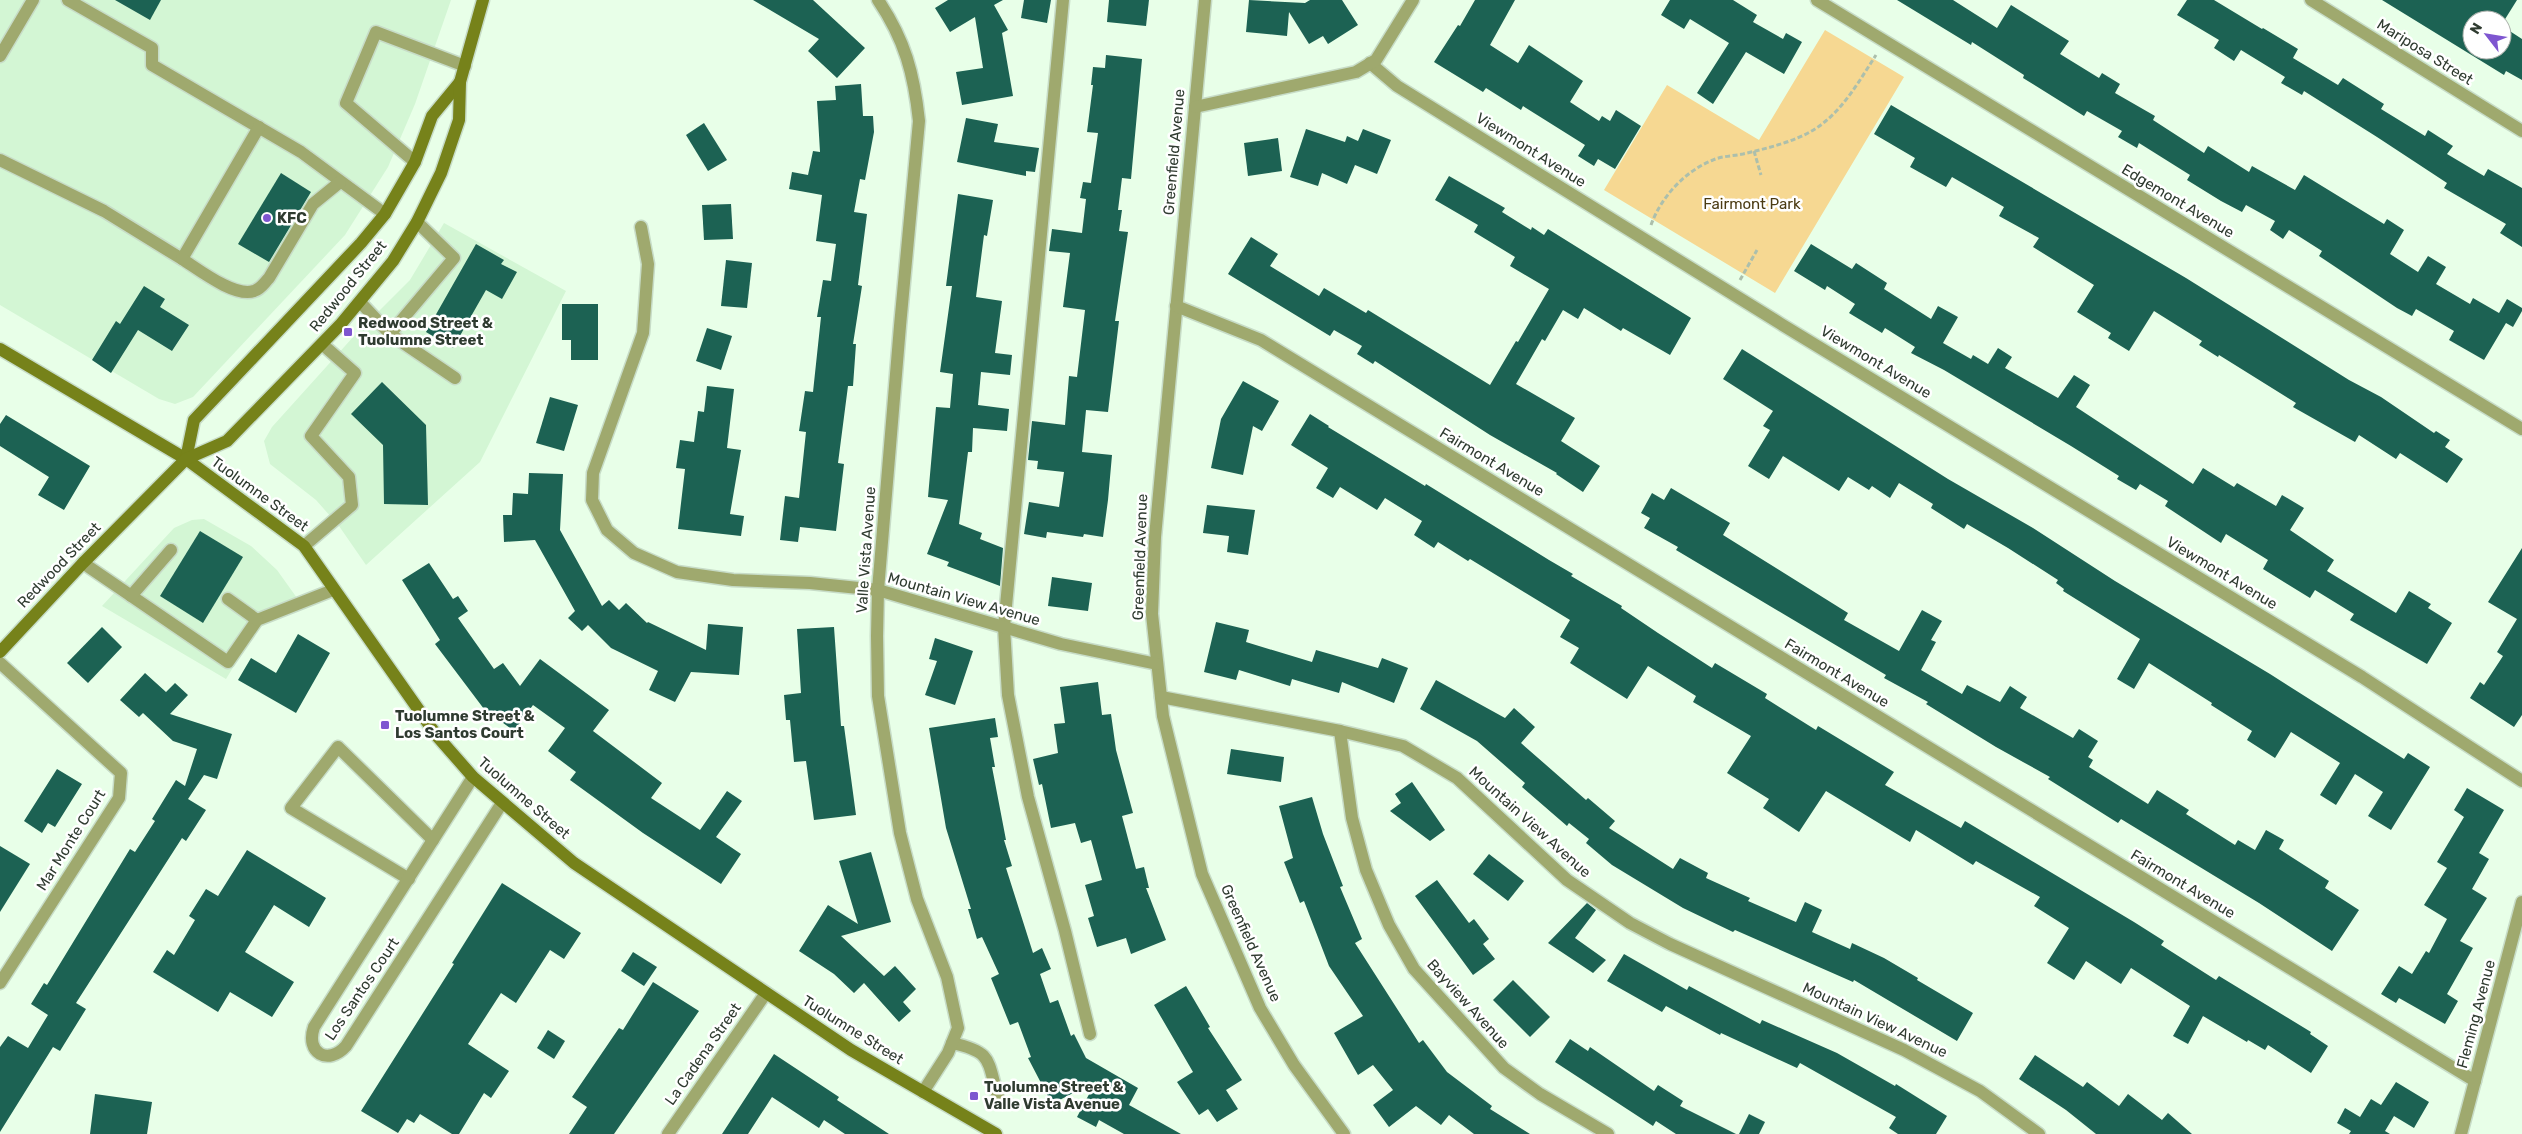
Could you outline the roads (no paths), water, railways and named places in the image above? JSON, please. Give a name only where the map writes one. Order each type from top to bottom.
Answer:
[{"type":"main road","name":"Redwood Street","points":[[0,652],[82,563],[186,459],[227,441],[322,344],[360,302],[393,261],[417,222],[441,173],[460,120],[460,82],[483,0]]},
{"type":"main road","name":"Redwood Street","points":[[186,459],[194,420],[361,243],[384,214],[415,162],[432,116],[460,82]]},
{"type":"main road","name":"Tuolumne Street","points":[[0,349],[186,459],[304,546],[436,736],[473,776],[502,803],[574,863],[851,1050],[996,1134]]},
{"type":"street","points":[[0,56],[33,0]]},
{"type":"street","points":[[68,0],[152,48],[152,64],[301,152],[384,214]]},
{"type":"street","name":"Valle Vista Avenue","points":[[878,0],[894,23],[908,56],[915,86],[919,121],[878,590],[878,696],[900,833],[917,899],[947,977],[958,1028]]},
{"type":"street","points":[[1064,0],[1004,627],[1008,695],[1028,797],[1065,931],[1090,1034]]},
{"type":"street","name":"Greenfield Avenue","points":[[1205,0],[1155,536],[1152,614],[1163,716],[1202,874],[1260,1008],[1294,1065],[1344,1134]]},
{"type":"street","points":[[1195,107],[1356,72],[1376,60],[1413,0]]},
{"type":"street","name":"Edgemont Avenue","points":[[1817,0],[2522,429]]},
{"type":"street","name":"Mariposa Street","points":[[2311,0],[2522,132]]},
{"type":"street","points":[[415,162],[346,103],[376,32],[465,66]]},
{"type":"street","name":"Viewmont Avenue","points":[[1370,63],[1398,86],[1732,293],[2362,677],[2522,781]]},
{"type":"street","points":[[182,259],[259,128]]},
{"type":"street","points":[[0,160],[104,211],[230,288],[246,293],[254,292],[269,278],[313,204],[340,182]]},
{"type":"street","points":[[390,334],[454,258],[417,222]]},
{"type":"street","name":"Mountain View Avenue","points":[[642,227],[648,264],[643,333],[593,473],[592,500],[607,530],[634,554],[677,572],[733,580],[810,583],[878,590],[1061,644],[1157,664]]},
{"type":"street","points":[[360,302],[390,334],[455,378]]},
{"type":"street","name":"Fairmont Avenue","points":[[1176,306],[1261,340],[2475,1081]]},
{"type":"street","points":[[304,546],[352,506],[349,477],[311,436],[356,373],[322,344]]},
{"type":"street","points":[[131,596],[171,550]]},
{"type":"street","points":[[82,563],[228,662],[257,620],[333,590]]},
{"type":"street","points":[[228,599],[257,620]]},
{"type":"street","name":"Mar Monte Court","points":[[0,662],[121,773],[119,798],[0,983]]},
{"type":"street","name":"Mountain View Avenue","points":[[1161,697],[1340,731],[1403,746],[1457,778],[1568,880],[1630,922],[1670,944],[1904,1050],[1980,1091],[2039,1134]]},
{"type":"street","name":"Bayview Avenue","points":[[1340,731],[1352,818],[1366,870],[1389,925],[1414,969],[1504,1068],[1540,1094],[1608,1134]]},
{"type":"street","points":[[409,879],[291,808],[338,747],[433,840]]},
{"type":"street","name":"Los Santos Court","points":[[473,776],[314,1028],[311,1037],[313,1047],[320,1054],[329,1056],[339,1054],[346,1046],[502,803]]},
{"type":"street","name":"Fleming Avenue","points":[[2462,1134],[2522,902]]},
{"type":"street","name":"La Cadena Street","points":[[668,1134],[766,992]]},
{"type":"street","points":[[923,1092],[952,1043],[958,1028]]},
{"type":"street","points":[[958,1028],[973,1048]]},
{"type":"street","points":[[952,1043],[981,1052],[986,1058],[998,1097]]},
{"type":"place","name":"KFC","points":[[267,218]]},
{"type":"place","name":"Redwood Street & Tuolumne Street","points":[[348,332]]},
{"type":"place","name":"Tuolumne Street & Los Santos Court","points":[[385,725]]},
{"type":"place","name":"Tuolumne Street & Valle Vista Avenue","points":[[974,1096]]},
{"type":"park label","name":"Fairmont Park","points":[[1752,204]]}]
